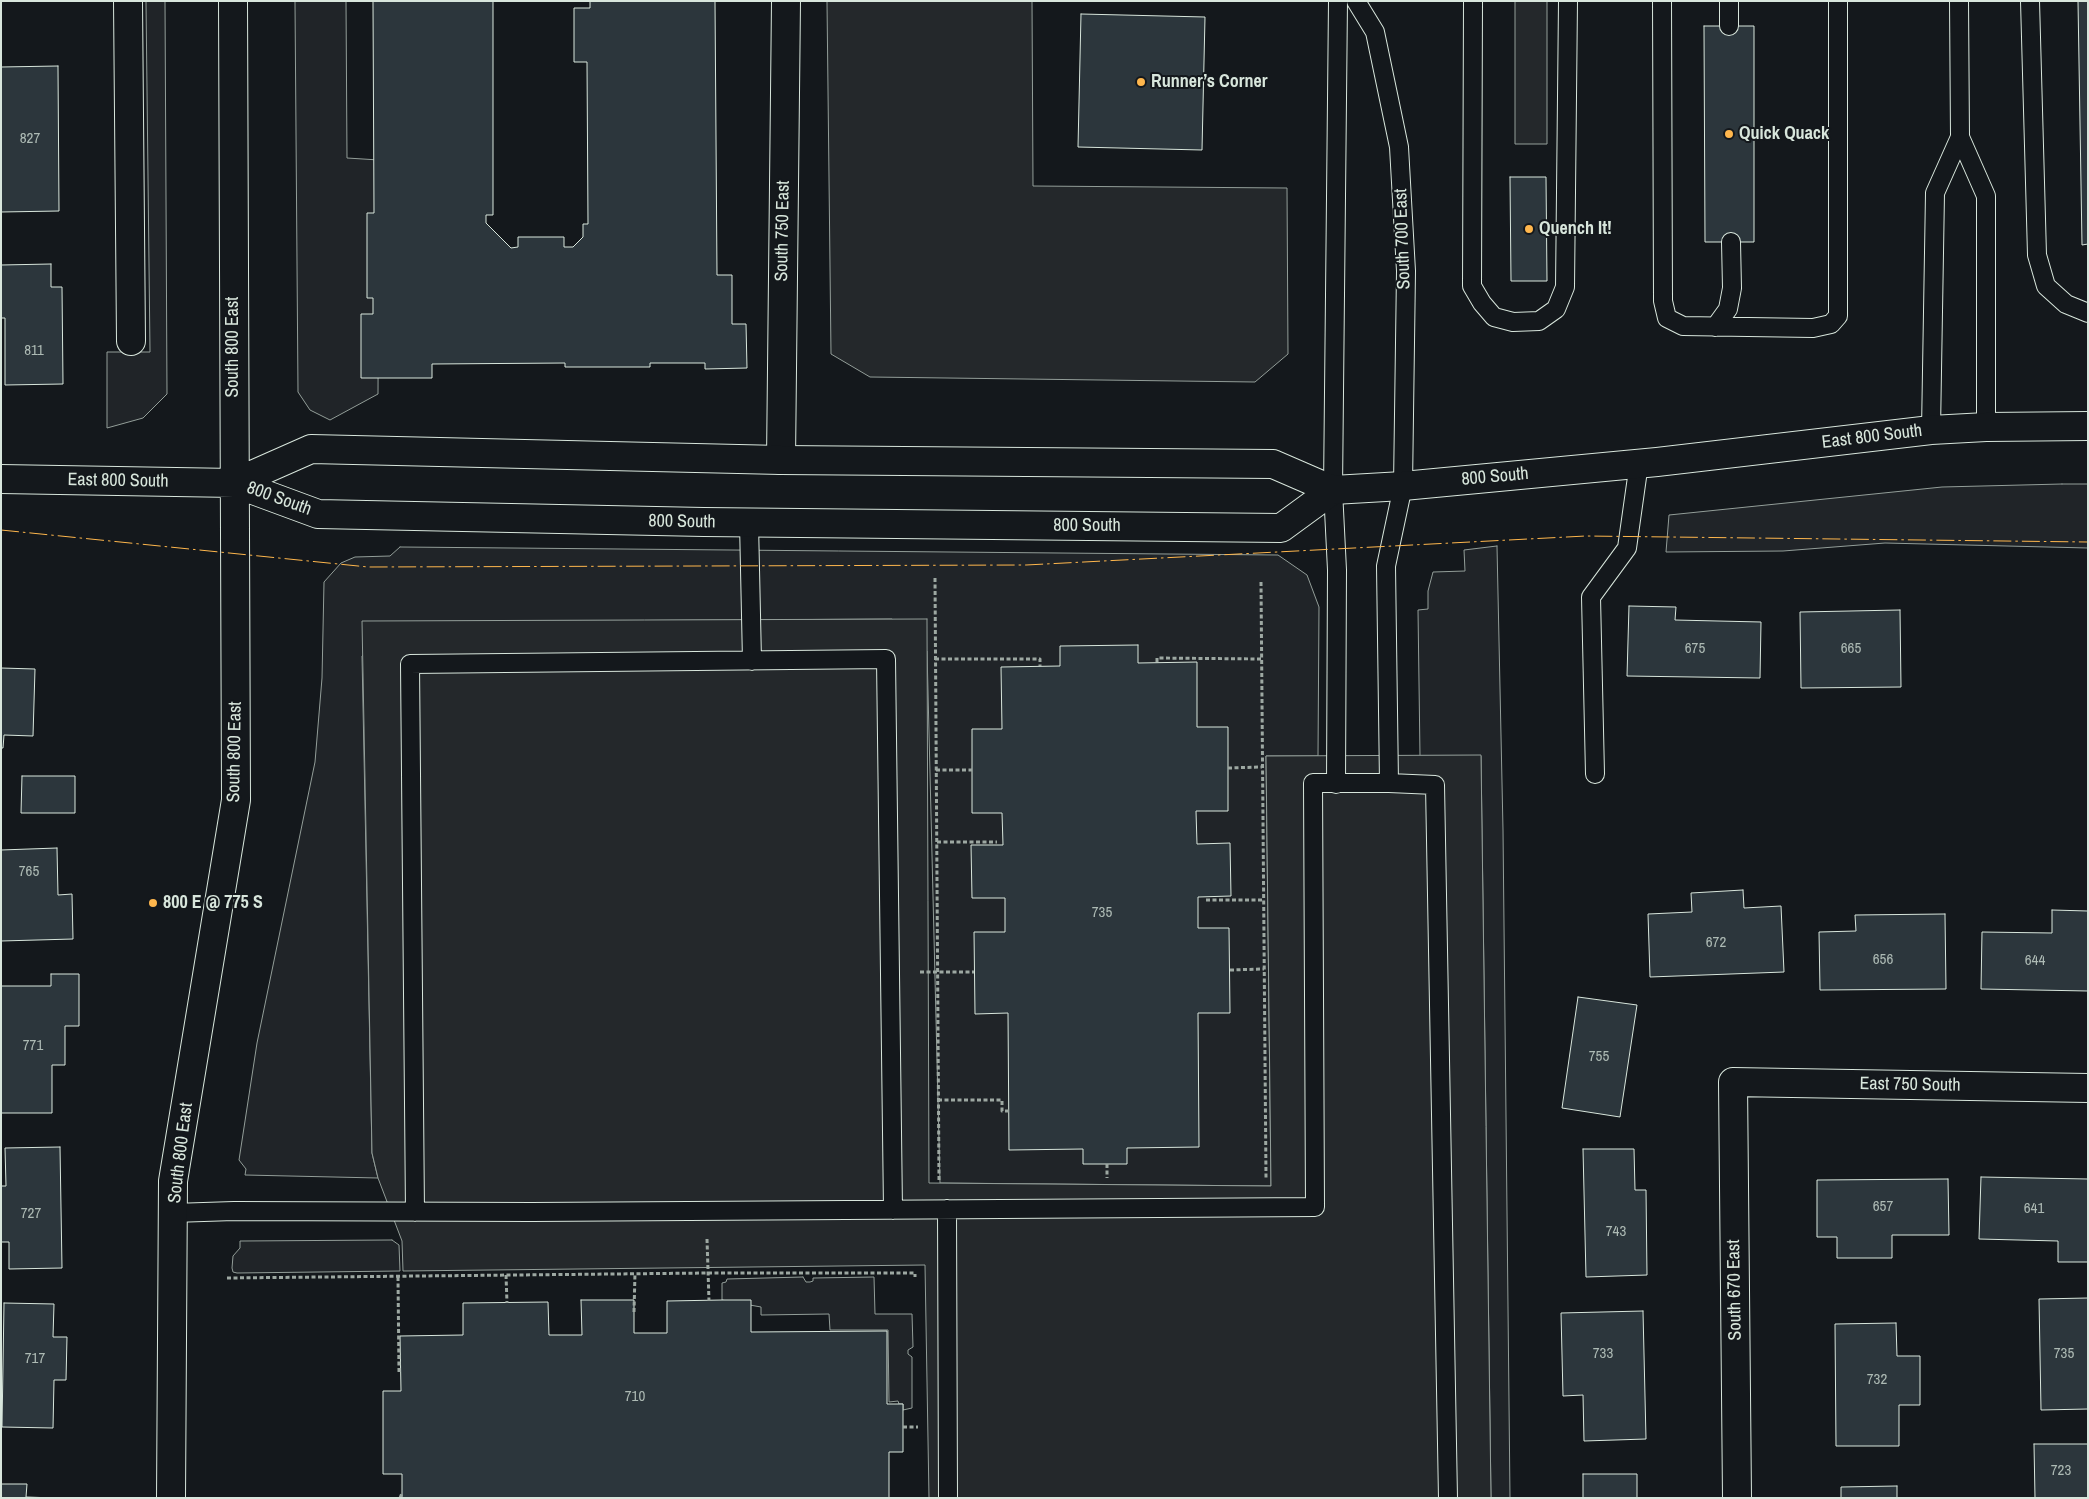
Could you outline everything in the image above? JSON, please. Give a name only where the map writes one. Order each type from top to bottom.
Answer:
[{"type":"main road","points":[[128,1],[131,341]]},
{"type":"main road","name":"South 800 East","points":[[171,1498],[173,1181],[236,800],[233,1]]},
{"type":"main road","name":"South 750 East","points":[[781,460],[786,1]]},
{"type":"main road","name":"East 800 South","points":[[1648,463],[1931,430],[1986,427],[2088,426]]},
{"type":"main road","name":"800 South","points":[[234,483],[311,449],[781,460],[1273,464],[1333,490],[1403,486],[1648,463]]},
{"type":"main road","name":"East 800 South","points":[[1,479],[234,483]]},
{"type":"main road","name":"800 South","points":[[234,483],[318,514],[749,523],[1281,528],[1333,490]]},
{"type":"main road","name":"East 750 South","points":[[1733,1082],[2088,1088]]},
{"type":"main road","name":"South 670 East","points":[[1733,1082],[1737,1498]]},
{"type":"lane","points":[[1336,784],[1337,570],[1333,490],[1338,1]]},
{"type":"lane","name":"South 700 East","points":[[1356,1],[1375,32],[1399,147],[1406,271],[1403,486],[1386,566],[1389,783]]},
{"type":"lane","points":[[1473,1],[1472,286],[1482,303],[1494,317],[1513,322],[1539,321],[1556,309],[1565,287],[1568,1]]},
{"type":"lane","points":[[1662,1],[1664,301],[1668,318],[1683,326],[1812,328],[1831,324],[1838,316],[1838,1]]},
{"type":"lane","points":[[1729,1],[1729,26]]},
{"type":"lane","points":[[1958,1],[1960,137],[1986,196],[1986,427]]},
{"type":"lane","points":[[2030,1],[2037,255],[2046,286],[2066,304],[2088,313]]},
{"type":"lane","points":[[1931,430],[1934,193],[1960,137]]},
{"type":"lane","points":[[1715,327],[1728,309],[1732,288],[1731,242]]},
{"type":"lane","points":[[1595,774],[1591,597],[1627,548],[1648,463]]},
{"type":"lane","points":[[749,523],[752,661]]},
{"type":"lane","points":[[415,1212],[410,664],[886,659],[893,1210]]},
{"type":"lane","points":[[173,1213],[234,1211],[706,1211],[1315,1207],[1313,783],[1435,785],[1448,1498]]},
{"type":"lane","points":[[947,1209],[948,1498]]},
{"type":"path","points":[[935,578],[939,1186]]},
{"type":"path","points":[[1261,582],[1266,1181]]},
{"type":"path","points":[[1157,662],[1157,658],[1261,659]]},
{"type":"path","points":[[935,659],[1040,659],[1040,666]]},
{"type":"path","points":[[1228,768],[1262,767]]},
{"type":"path","points":[[936,770],[972,770]]},
{"type":"path","points":[[937,842],[997,842]]},
{"type":"path","points":[[1206,900],[1264,900]]},
{"type":"path","points":[[1230,970],[1264,969]]},
{"type":"path","points":[[890,972],[974,972]]},
{"type":"path","points":[[938,1100],[1002,1100],[1002,1111],[1009,1111]]},
{"type":"path","points":[[1107,1164],[1107,1183]]},
{"type":"path","points":[[706,1211],[708,1301]]},
{"type":"path","points":[[634,1273],[634,1312]]},
{"type":"path","points":[[227,1278],[634,1273],[915,1273],[916,1283]]},
{"type":"path","points":[[506,1275],[507,1303]]},
{"type":"path","points":[[398,1277],[399,1372],[401,1372]]},
{"type":"path","points":[[918,1418],[918,1436]]},
{"type":"path","points":[[903,1427],[918,1427]]},
{"type":"shaded area","points":[[146,1],[165,1],[167,394],[143,418],[107,428],[107,352],[150,352]]},
{"type":"shaded area","points":[[295,1],[346,1],[347,158],[379,160],[378,394],[330,420],[310,410],[298,392]]},
{"type":"shaded area","points":[[827,1],[1032,1],[1033,186],[1287,188],[1288,354],[1255,382],[870,377],[831,354]]},
{"type":"shaded area","points":[[1515,1],[1547,1],[1547,144],[1515,144]]},
{"type":"shaded area","points":[[2088,484],[2088,548],[1885,543],[1783,551],[1666,552],[1669,515],[1942,487]]},
{"type":"shaded area","points":[[1497,546],[1503,830],[1510,1498],[1491,1498],[1481,756],[1420,756],[1418,610],[1428,609],[1428,591],[1433,572],[1465,571],[1464,550]]},
{"type":"shaded area","points":[[400,547],[1278,555],[1307,575],[1319,607],[1318,756],[1266,756],[1271,1186],[940,1183],[927,651],[892,619],[400,622],[362,656],[372,1153],[378,1178],[245,1175],[246,1169],[239,1160],[257,1043],[315,762],[322,678],[324,582],[341,563],[355,557],[390,556]]},
{"type":"shaded area","points":[[927,619],[929,1183],[1271,1186],[1266,756],[1481,755],[1491,1498],[929,1498],[925,1265],[403,1271],[402,1241],[378,1178],[372,1153],[362,621]]},
{"type":"shaded area","points":[[392,1240],[399,1245],[400,1271],[237,1273],[233,1272],[232,1268],[233,1256],[240,1248],[240,1241]]},
{"type":"shaded area","points":[[803,1277],[806,1282],[810,1282],[813,1281],[813,1278],[874,1277],[875,1314],[912,1314],[913,1347],[908,1350],[908,1354],[912,1357],[912,1408],[903,1410],[903,1404],[899,1404],[898,1401],[889,1402],[888,1330],[830,1330],[829,1314],[761,1315],[761,1307],[722,1300],[722,1283],[726,1282],[727,1279]]},
{"type":"building","points":[[373,1],[493,1],[493,215],[486,215],[486,223],[511,248],[518,247],[518,237],[564,237],[564,247],[573,247],[583,237],[583,224],[588,224],[587,62],[574,62],[574,8],[590,8],[590,1],[715,1],[717,275],[732,275],[732,324],[746,324],[747,368],[705,369],[705,363],[650,363],[650,367],[565,367],[565,363],[432,364],[432,378],[361,378],[361,314],[373,314],[373,298],[367,298],[367,213],[374,213]]},
{"type":"building","points":[[2078,1],[2088,1],[2088,244],[2082,245]]},
{"type":"building","name":"Runner’s Corner","points":[[1081,14],[1205,17],[1202,150],[1078,147]]},
{"type":"building","name":"Quick Quack","points":[[1704,26],[1754,26],[1754,242],[1705,242]]},
{"type":"building","points":[[58,66],[59,211],[1,212],[1,67]]},
{"type":"building","name":"Quench It!","points":[[1510,177],[1546,177],[1547,281],[1511,281]]},
{"type":"building","points":[[51,264],[51,287],[62,287],[63,384],[5,385],[5,318],[1,318],[1,265]]},
{"type":"building","points":[[1629,606],[1676,607],[1675,620],[1761,622],[1760,678],[1627,676]]},
{"type":"building","points":[[1900,610],[1901,687],[1801,688],[1800,612]]},
{"type":"building","points":[[1138,645],[1138,663],[1197,662],[1197,727],[1228,727],[1228,811],[1196,811],[1197,844],[1230,843],[1231,896],[1198,897],[1198,928],[1229,928],[1230,1013],[1198,1013],[1199,1147],[1127,1148],[1127,1164],[1083,1164],[1083,1149],[1009,1150],[1008,1013],[975,1014],[974,932],[1005,932],[1005,898],[972,898],[971,845],[1003,845],[1002,813],[972,813],[972,729],[1002,729],[1001,667],[1060,666],[1060,646]]},
{"type":"building","points":[[1,668],[35,669],[33,736],[4,735],[3,748],[1,748]]},
{"type":"building","points":[[22,776],[75,776],[75,813],[21,813]]},
{"type":"building","points":[[57,848],[58,895],[72,894],[73,939],[1,941],[1,850]]},
{"type":"building","points":[[1743,890],[1744,908],[1781,906],[1784,972],[1650,977],[1648,914],[1692,912],[1691,893]]},
{"type":"building","points":[[2052,910],[2088,911],[2088,991],[1981,989],[1982,932],[2052,933]]},
{"type":"building","points":[[1945,914],[1946,989],[1820,990],[1819,932],[1856,931],[1855,915]]},
{"type":"building","points":[[51,974],[79,974],[79,1026],[65,1026],[65,1065],[52,1065],[52,1113],[1,1113],[1,986],[51,986]]},
{"type":"building","points":[[1578,997],[1637,1005],[1620,1117],[1562,1108]]},
{"type":"building","points":[[60,1147],[62,1268],[9,1269],[9,1242],[1,1242],[1,1186],[6,1186],[5,1148]]},
{"type":"building","points":[[1583,1149],[1634,1149],[1635,1190],[1646,1190],[1647,1275],[1586,1277]]},
{"type":"building","points":[[1981,1177],[2088,1179],[2088,1262],[2058,1262],[2058,1241],[1979,1239]]},
{"type":"building","points":[[1948,1179],[1949,1235],[1892,1235],[1892,1258],[1837,1258],[1837,1237],[1817,1237],[1817,1180]]},
{"type":"building","points":[[2088,1298],[2088,1409],[2041,1410],[2039,1299]]},
{"type":"building","points":[[581,1300],[634,1300],[634,1333],[667,1333],[667,1301],[722,1300],[751,1300],[751,1332],[887,1331],[887,1404],[903,1404],[903,1452],[889,1452],[889,1498],[402,1498],[402,1474],[383,1474],[383,1391],[401,1391],[400,1336],[463,1335],[463,1303],[548,1302],[549,1335],[582,1335]]},
{"type":"building","points":[[4,1303],[54,1304],[53,1337],[67,1337],[66,1380],[54,1380],[53,1428],[2,1427]]},
{"type":"building","points":[[1643,1311],[1646,1439],[1584,1441],[1583,1395],[1563,1396],[1561,1313]]},
{"type":"building","points":[[1896,1323],[1897,1356],[1920,1356],[1920,1405],[1899,1405],[1899,1446],[1836,1446],[1835,1324]]},
{"type":"building","points":[[2034,1444],[2088,1444],[2088,1498],[2035,1498]]},
{"type":"building","points":[[1583,1474],[1637,1474],[1637,1498],[1583,1498]]},
{"type":"building","points":[[1,1484],[27,1484],[26,1497],[55,1498],[1,1498]]},
{"type":"building","points":[[1897,1486],[1897,1498],[1841,1498],[1841,1487]]},
{"type":"power","points":[[1,530],[368,567],[1026,565],[1586,536],[2088,542]]},
{"type":"place","name":"Runner’s Corner","points":[[1141,82]]},
{"type":"place","name":"Quick Quack","points":[[1729,134]]},
{"type":"place","name":"Quench It!","points":[[1529,229]]},
{"type":"place","name":"800 E @ 775 S","points":[[153,903]]}]
